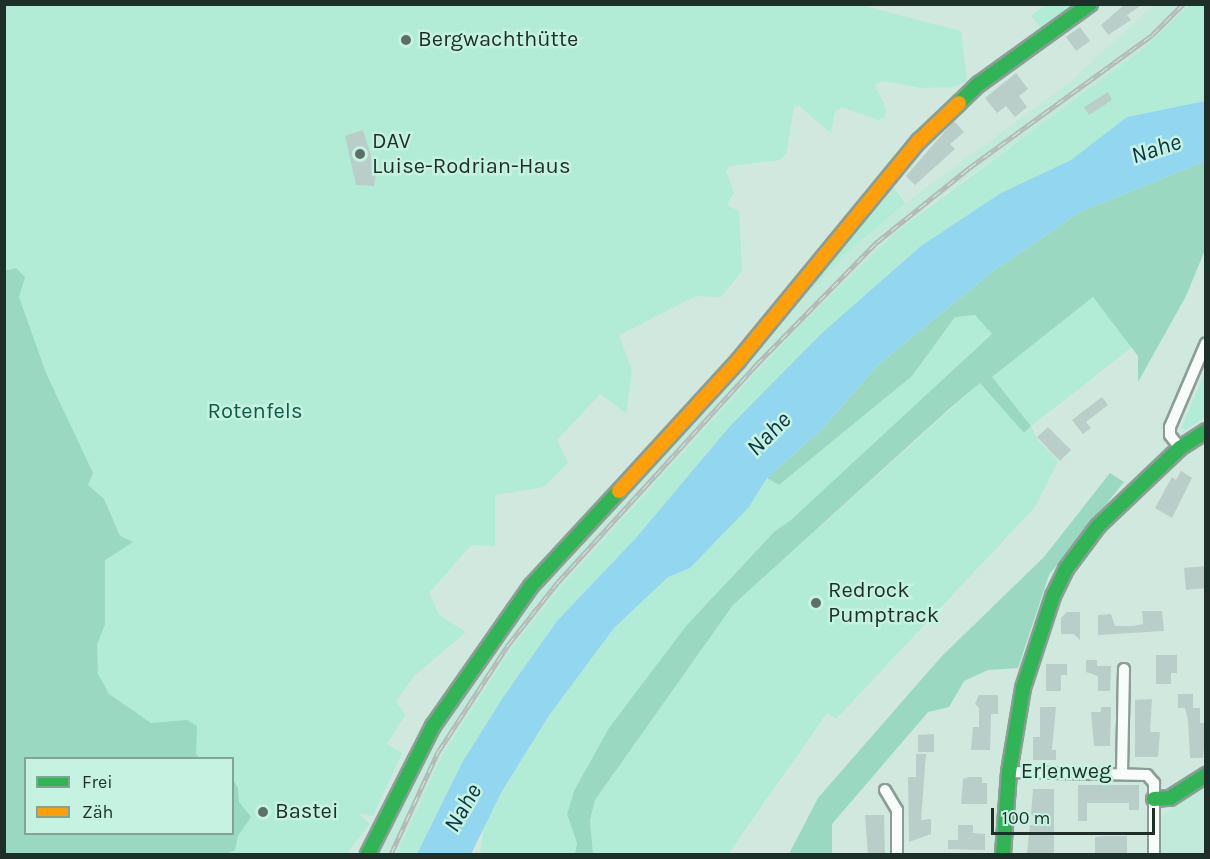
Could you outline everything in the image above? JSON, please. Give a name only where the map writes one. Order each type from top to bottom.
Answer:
[{"type":"main road","points":[[368,855],[433,726],[505,620],[531,586],[738,361],[919,141],[979,84],[1090,4]]},
{"type":"main road","points":[[1003,855],[1009,772],[1031,652],[1066,569],[1098,526],[1180,448],[1206,430]]},
{"type":"main road","points":[[1154,800],[1170,798],[1206,775]]},
{"type":"street","points":[[1180,448],[1170,435],[1170,427],[1206,343]]},
{"type":"street","name":"Erlenweg","points":[[1122,773],[1124,669]]},
{"type":"street","name":"Erlenweg","points":[[1009,772],[1147,774],[1154,783],[1154,800]]},
{"type":"street","points":[[885,790],[897,810],[897,855]]},
{"type":"street","points":[[1154,800],[1154,855]]},
{"type":"shaded area","points":[[1153,5],[1190,5],[1157,37],[1082,96],[935,200],[797,328],[563,585],[514,645],[442,756],[397,854],[378,854],[430,746],[498,640],[552,572],[784,318],[848,252],[905,203],[1071,81]]},
{"type":"shaded area","points":[[1205,161],[1205,250],[1186,296],[1138,382],[1138,356],[1093,297],[992,377],[1031,426],[1024,433],[980,383],[733,605],[595,800],[590,820],[593,854],[575,854],[577,843],[567,814],[574,791],[609,728],[686,626],[774,532],[791,520],[992,334],[975,315],[955,317],[912,376],[779,485],[767,478],[822,429],[878,365],[993,271],[1080,212]]},
{"type":"shaded area","points":[[16,268],[25,277],[19,297],[46,373],[93,473],[88,485],[104,499],[120,536],[133,542],[105,560],[105,624],[97,645],[98,674],[109,694],[151,723],[187,720],[197,726],[196,754],[199,757],[24,757],[24,835],[234,835],[234,782],[238,788],[239,802],[251,817],[238,836],[235,850],[226,854],[5,854],[4,271]]},
{"type":"shaded area","points":[[1110,473],[1124,482],[1049,575],[1018,668],[988,670],[964,681],[949,707],[928,712],[832,824],[832,854],[789,854],[818,798],[941,657],[1044,557]]},
{"type":"shaded area","points":[[1205,786],[1205,854],[1161,854],[1161,816]]},
{"type":"green space","name":"Rotenfels","points":[[857,4],[961,31],[967,81],[953,87],[922,88],[882,81],[875,85],[886,109],[885,117],[878,120],[842,107],[835,111],[831,133],[799,106],[794,107],[786,154],[779,160],[729,166],[726,172],[734,192],[727,205],[739,211],[742,271],[721,297],[696,296],[619,335],[632,371],[626,413],[600,394],[557,440],[568,463],[544,487],[495,495],[495,546],[471,545],[429,593],[439,615],[466,632],[415,675],[396,701],[405,715],[387,744],[402,753],[373,816],[358,813],[370,824],[346,854],[5,854],[5,5]]},
{"type":"green space","points":[[1046,5],[1081,5],[1044,31],[1031,16]]},
{"type":"green space","points":[[1190,5],[1205,5],[1205,101],[1127,117],[1071,160],[1001,193],[921,246],[822,333],[731,425],[635,539],[557,621],[504,696],[463,761],[417,854],[397,854],[442,756],[514,645],[563,585],[797,328],[898,231],[1138,53]]},
{"type":"green space","points":[[889,182],[905,203],[848,252],[784,318]]},
{"type":"green space","points":[[1093,297],[1132,347],[1031,426],[992,377]]},
{"type":"green space","points":[[975,315],[992,334],[791,521],[774,532],[686,626],[610,728],[574,791],[567,814],[577,843],[575,854],[480,854],[484,826],[502,791],[550,714],[614,628],[668,577],[690,568],[749,507],[767,478],[779,485],[912,376],[955,317]]},
{"type":"green space","points":[[1205,373],[1205,417],[1186,430],[1181,428]]},
{"type":"green space","points":[[980,383],[1024,433],[1031,426],[1037,439],[1058,461],[1035,507],[836,719],[827,713],[728,854],[593,854],[590,820],[595,800],[733,605]]},
{"type":"water","name":"Nahe","points":[[1205,101],[1205,161],[1080,212],[993,271],[878,365],[822,429],[767,478],[749,507],[690,568],[668,577],[614,628],[550,714],[502,791],[471,854],[417,854],[463,761],[504,696],[557,621],[635,539],[731,425],[822,333],[921,246],[1001,193],[1071,160],[1127,117]]},
{"type":"building","points":[[1125,4],[1143,4],[1127,15],[1131,20],[1108,35],[1101,25]]},
{"type":"building","points":[[1080,27],[1090,41],[1076,51],[1066,37]]},
{"type":"building","points":[[1016,73],[1028,89],[1019,96],[1027,107],[1015,117],[1006,106],[997,113],[985,98]]},
{"type":"building","points":[[1108,92],[1112,100],[1089,115],[1084,107]]},
{"type":"building","points":[[954,121],[964,132],[950,144],[955,149],[915,185],[906,176]]},
{"type":"building","name":"DAV Luise-Rodrian-Haus","points":[[363,130],[376,173],[374,186],[356,185],[345,136]]},
{"type":"building","points":[[1102,397],[1108,405],[1086,422],[1091,428],[1083,434],[1072,420]]},
{"type":"building","points":[[1048,427],[1071,450],[1060,461],[1037,437]]},
{"type":"building","points":[[1181,471],[1192,478],[1172,518],[1155,508],[1172,477],[1176,480]]},
{"type":"building","points":[[1206,566],[1206,588],[1186,590],[1184,568]]},
{"type":"building","points":[[1142,611],[1162,611],[1164,631],[1098,635],[1098,615],[1111,614],[1115,626],[1133,626],[1143,624]]},
{"type":"building","points":[[1067,612],[1080,612],[1080,640],[1074,634],[1061,634],[1061,618]]},
{"type":"building","points":[[1156,655],[1177,655],[1177,673],[1171,673],[1171,684],[1156,684]]},
{"type":"building","points":[[1086,660],[1097,660],[1097,666],[1111,666],[1110,691],[1098,691],[1098,676],[1086,672]]},
{"type":"building","points":[[1046,664],[1067,664],[1067,675],[1061,675],[1061,691],[1046,691]]},
{"type":"building","points":[[1178,694],[1193,694],[1193,708],[1200,708],[1200,723],[1206,723],[1203,758],[1190,758],[1188,720],[1185,708],[1178,708]]},
{"type":"building","points":[[979,695],[998,695],[998,714],[991,714],[990,750],[971,750],[973,727],[979,727],[979,708],[975,704]]},
{"type":"building","points":[[1152,699],[1150,732],[1160,732],[1158,757],[1135,757],[1135,700]]},
{"type":"building","points":[[1040,707],[1056,707],[1052,750],[1056,750],[1056,760],[1033,760],[1033,737],[1040,737]]},
{"type":"building","points":[[1101,707],[1111,707],[1110,746],[1094,746],[1091,712],[1101,712]]},
{"type":"building","points":[[934,734],[934,752],[918,752],[918,735]]},
{"type":"building","points":[[916,754],[926,754],[921,820],[931,819],[931,834],[909,842],[908,777],[916,777]]},
{"type":"building","points":[[982,777],[982,783],[987,783],[987,804],[961,804],[963,779]]},
{"type":"building","points":[[1078,785],[1139,785],[1139,810],[1129,810],[1129,803],[1087,803],[1087,821],[1078,821]]},
{"type":"building","points":[[1033,789],[1054,789],[1054,855],[1027,853],[1030,825],[1042,825],[1031,814]]},
{"type":"building","points":[[865,815],[884,815],[885,855],[868,855]]},
{"type":"building","points":[[958,825],[973,825],[973,833],[985,834],[985,850],[948,849],[948,840],[958,840]]},
{"type":"building","points":[[1127,836],[1127,854],[1095,855],[1095,837]]},
{"type":"railway","points":[[391,854],[438,752],[508,645],[558,582],[756,365],[877,242],[969,168],[1152,35],[1183,4]]},
{"type":"traffic: fast","points":[[959,103],[979,84],[1090,4]]},
{"type":"traffic: fast","points":[[1003,854],[1009,772],[1023,688],[1053,596],[1066,569],[1098,526],[1180,448],[1206,431]]},
{"type":"traffic: fast","points":[[368,854],[433,726],[531,586],[619,491]]},
{"type":"traffic: fast","points":[[1154,799],[1170,798],[1206,775]]},
{"type":"traffic: slow","points":[[619,491],[738,361],[919,141],[959,103]]},
{"type":"place","name":"Bergwachthütte","points":[[406,40]]},
{"type":"place","name":"DAV Luise-Rodrian-Haus","points":[[360,154]]},
{"type":"place","name":"Redrock Pumptrack","points":[[816,603]]},
{"type":"place","name":"Bastei","points":[[263,812]]}]
